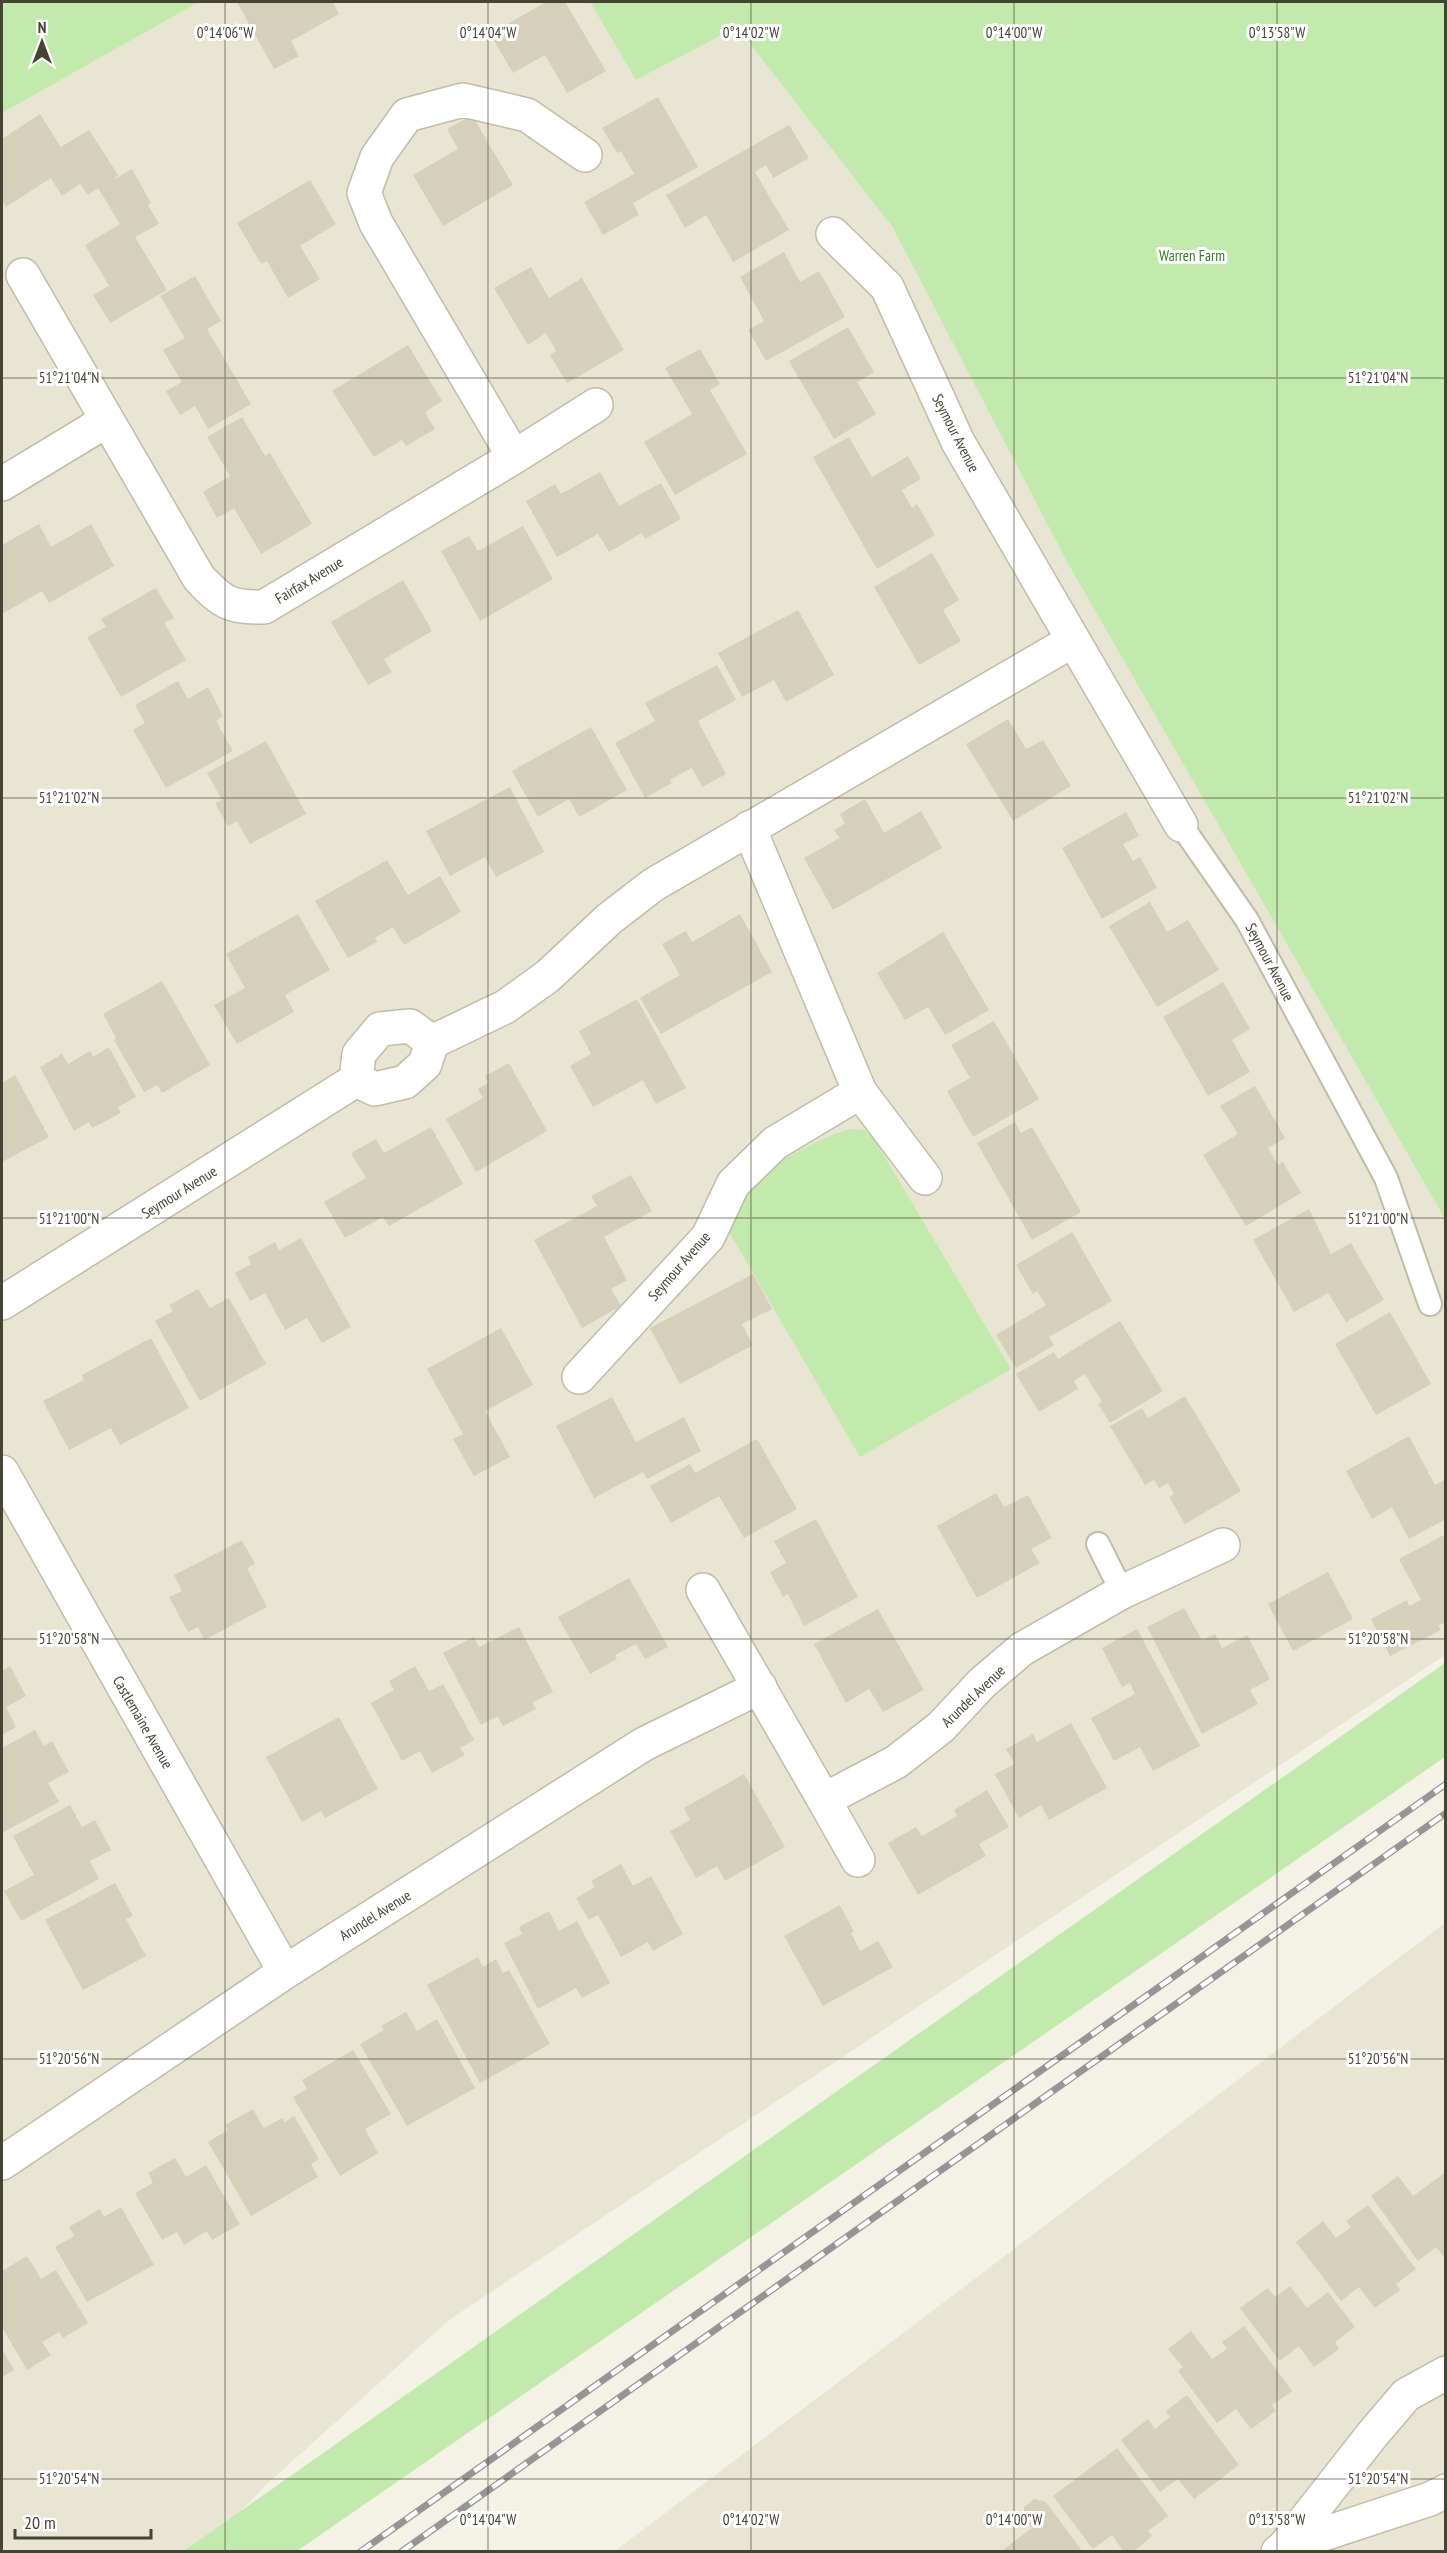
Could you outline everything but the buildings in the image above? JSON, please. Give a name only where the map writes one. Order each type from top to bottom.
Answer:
[{"type":"street","points":[[514,458],[376,223],[364,194],[377,157],[407,115],[463,100],[527,115],[585,155]]},
{"type":"street","name":"Seymour Avenue","points":[[832,234],[887,286],[958,442],[1181,825]]},
{"type":"street","name":"Fairfax Avenue","points":[[23,275],[199,578],[218,597],[240,608],[264,607],[514,458],[596,405]]},
{"type":"street","points":[[2,484],[106,421]]},
{"type":"street","points":[[432,1042],[410,1026],[380,1029],[359,1054],[356,1080],[375,1089],[405,1082],[425,1064],[432,1042],[505,1007],[548,976],[609,919],[652,885],[1072,640]]},
{"type":"street","points":[[749,828],[860,1092],[925,1178]]},
{"type":"street","name":"Seymour Avenue","points":[[2,1303],[356,1080]]},
{"type":"street","name":"Seymour Avenue","points":[[579,1377],[708,1237],[733,1184],[775,1143],[860,1092]]},
{"type":"street","name":"Castlemaine Avenue","points":[[2,1472],[285,1972]]},
{"type":"street","name":"Arundel Avenue","points":[[824,1800],[896,1762],[942,1727],[982,1683],[1023,1649],[1122,1592],[1223,1545]]},
{"type":"street","points":[[703,1590],[858,1860]]},
{"type":"street","name":"Arundel Avenue","points":[[2,2163],[285,1972],[644,1744],[760,1687]]},
{"type":"street","points":[[1281,2549],[1406,2395],[1446,2373]]},
{"type":"street","points":[[1281,2549],[1430,2499],[1446,2491]]},
{"type":"lane","name":"Seymour Avenue","points":[[1181,825],[1248,920],[1386,1178],[1430,1304]]},
{"type":"lane","points":[[1098,1544],[1122,1592]]},
{"type":"shaded area","points":[[199,2],[590,2],[636,80],[737,27],[893,228],[1067,562],[1445,1219],[1445,1655],[449,2320],[267,2484],[201,2551],[2,2551],[2,113]]},
{"type":"shaded area","points":[[1445,1923],[1445,2551],[615,2551]]},
{"type":"green space","points":[[2,2],[199,2],[2,113]]},
{"type":"green space","name":"Warren Farm","points":[[590,2],[1445,2],[1445,1219],[1067,562],[893,228],[737,27],[636,80]]},
{"type":"green space","points":[[852,1129],[865,1130],[874,1139],[1011,1369],[860,1457],[728,1230],[744,1191],[763,1173],[827,1137]]},
{"type":"green space","points":[[1445,1663],[1445,1757],[297,2551],[184,2551]]},
{"type":"railway","points":[[360,2552],[1446,1784]]},
{"type":"railway","points":[[401,2552],[1446,1813]]}]
